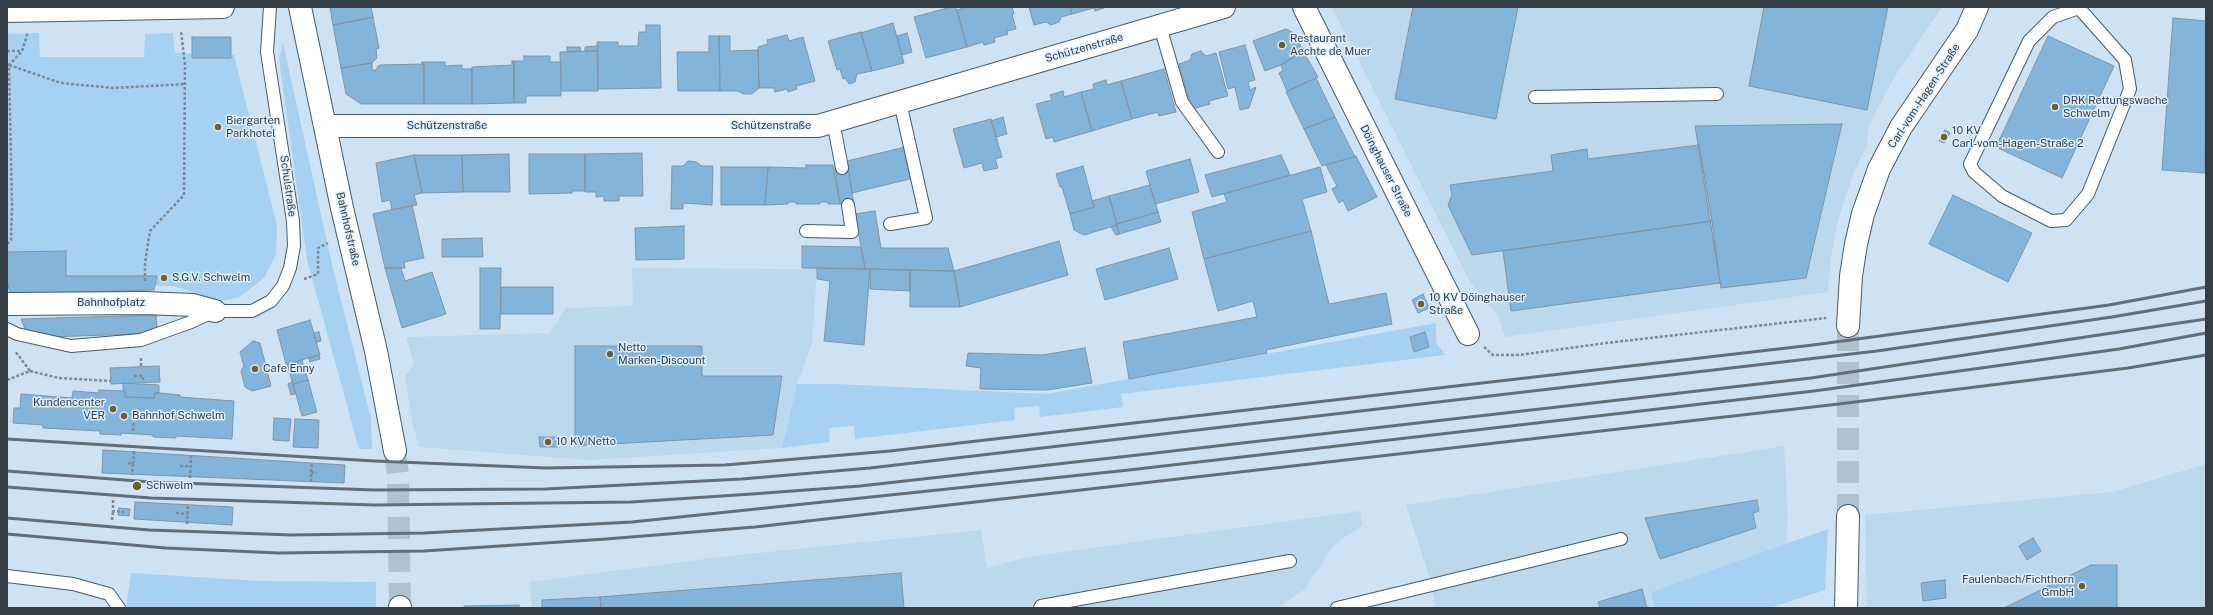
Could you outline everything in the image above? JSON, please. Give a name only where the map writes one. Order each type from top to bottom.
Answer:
[{"type":"street","points":[[7,11],[223,7]]},
{"type":"street","name":"Bahnhofstraße","points":[[300,7],[376,351],[395,451]]},
{"type":"street","name":"Schützenstraße","points":[[326,126],[818,126],[1224,7]]},
{"type":"street","name":"Döinghauser Straße","points":[[1304,7],[1468,334]]},
{"type":"street","name":"Carl-vom-Hagen-Straße","points":[[1849,321],[1851,276],[1856,244],[1862,214],[1879,169],[1901,128],[1967,30],[1978,7]]},
{"type":"street","name":"Carl-vom-Hagen-Straße","points":[[1967,30],[1991,7]]},
{"type":"street","name":"Bahnhofplatz","points":[[7,304],[145,303],[193,305],[214,311]]},
{"type":"street","points":[[1846,608],[1848,516]]},
{"type":"lane","name":"Schulstraße","points":[[214,311],[252,311],[271,301],[283,286],[290,268],[294,246],[293,221],[267,52],[270,7]]},
{"type":"lane","points":[[2080,7],[2125,60],[2130,89],[2088,194],[2066,220],[2052,221],[2002,196],[1974,172],[1970,164],[2028,41],[2053,17],[2080,7]]},
{"type":"lane","points":[[1160,26],[1182,102],[1218,152]]},
{"type":"lane","points":[[1535,97],[1717,94]]},
{"type":"lane","points":[[890,224],[926,218],[900,102]]},
{"type":"lane","points":[[833,121],[842,168]]},
{"type":"lane","points":[[806,231],[852,232],[848,204]]},
{"type":"lane","points":[[7,328],[17,334],[71,346],[141,340],[191,322],[214,311]]},
{"type":"lane","points":[[1337,608],[1621,539]]},
{"type":"lane","points":[[1040,608],[1041,606],[1290,561]]},
{"type":"lane","points":[[7,576],[73,584],[109,594],[119,608]]},
{"type":"path","points":[[145,303],[145,263],[150,231],[184,195],[184,84],[178,8]]},
{"type":"path","points":[[7,244],[11,240],[12,207],[8,65],[22,51],[34,10]]},
{"type":"path","points":[[7,51],[22,51]]},
{"type":"path","points":[[8,65],[61,83],[114,88],[184,84]]},
{"type":"path","points":[[318,248],[318,274]]},
{"type":"path","points":[[1468,334],[1493,355],[1519,355],[1606,343],[1849,321]]},
{"type":"path","points":[[140,366],[141,340]]},
{"type":"path","points":[[13,349],[30,371]]},
{"type":"path","points":[[7,380],[30,371],[59,378],[111,382]]},
{"type":"path","points":[[134,376],[143,376],[143,382]]},
{"type":"path","points":[[134,431],[134,417],[139,417]]},
{"type":"path","points":[[132,475],[134,452]]},
{"type":"path","points":[[190,478],[191,456]]},
{"type":"path","points":[[128,463],[133,464]]},
{"type":"path","points":[[311,482],[312,463]]},
{"type":"path","points":[[180,466],[190,466]]},
{"type":"path","points":[[311,472],[317,473]]},
{"type":"path","points":[[112,520],[113,500]]},
{"type":"path","points":[[187,524],[188,504]]},
{"type":"path","points":[[113,511],[124,512]]},
{"type":"path","points":[[176,513],[188,514]]},
{"type":"shaded area","points":[[1332,7],[1942,7],[1897,73],[1869,124],[1867,145],[1852,177],[1838,221],[1831,257],[1828,292],[1505,337],[1499,318],[1469,280]]},
{"type":"shaded area","points":[[39,33],[40,57],[144,57],[145,34],[173,33],[175,53],[234,55],[277,225],[276,254],[264,278],[238,298],[218,301],[174,286],[7,281],[7,34]]},
{"type":"shaded area","points":[[283,43],[333,269],[371,418],[372,449],[359,449],[307,260],[279,59]]},
{"type":"shaded area","name":"Netto Marken-Discount","points":[[632,268],[817,269],[812,344],[797,384],[782,448],[589,460],[419,447],[412,421],[405,376],[414,364],[406,337],[550,333],[566,308],[633,306]]},
{"type":"shaded area","points":[[1436,323],[1436,342],[1445,355],[1121,394],[1123,407],[1040,417],[1039,406],[1014,408],[1015,420],[855,439],[854,426],[829,428],[830,442],[782,448],[797,384],[836,384],[1046,394]]},
{"type":"shaded area","points":[[1784,446],[1788,515],[1786,545],[1651,592],[1655,608],[1436,608],[1427,569],[1406,505]]},
{"type":"shaded area","points":[[2206,464],[2206,608],[1867,608],[1865,515],[2112,492]]},
{"type":"shaded area","points":[[1360,511],[1362,525],[1334,545],[1304,590],[1277,608],[532,608],[530,582],[720,557],[981,530],[987,568],[1027,557]]},
{"type":"shaded area","points":[[1828,529],[1825,590],[1770,608],[1655,608],[1651,592]]},
{"type":"shaded area","points":[[131,573],[261,581],[376,582],[376,608],[126,608]]},
{"type":"building","points":[[330,7],[371,7],[373,17],[333,25]]},
{"type":"building","points":[[956,7],[967,47],[926,58],[914,17]]},
{"type":"building","points":[[967,7],[1012,7],[1014,14],[1012,14],[1016,29],[1007,31],[1008,34],[994,38],[995,42],[984,45],[983,42],[967,47],[957,10]]},
{"type":"building","points":[[1029,7],[1070,7],[1072,14],[1061,17],[1059,22],[1051,25],[1046,22],[1034,25]]},
{"type":"building","points":[[1070,7],[1104,8],[1095,11],[1094,8],[1072,14]]},
{"type":"building","points":[[1413,7],[1518,7],[1496,119],[1395,99]]},
{"type":"building","points":[[1764,7],[1888,7],[1867,110],[1749,86]]},
{"type":"building","points":[[373,17],[379,48],[376,49],[377,58],[372,63],[341,68],[333,25]]},
{"type":"building","points":[[2173,18],[2206,21],[2205,173],[2162,170]]},
{"type":"building","points":[[893,23],[904,63],[872,71],[861,33]]},
{"type":"building","points":[[646,25],[660,25],[661,88],[598,89],[597,42],[618,42],[618,46],[638,46],[639,32],[646,32]]},
{"type":"building","points":[[1286,29],[1294,33],[1303,51],[1281,65],[1265,71],[1253,41]]},
{"type":"building","points":[[861,32],[872,71],[857,74],[855,82],[849,84],[845,78],[843,79],[840,69],[837,70],[828,41]]},
{"type":"building","points":[[907,33],[912,52],[902,55],[897,36]]},
{"type":"building","points":[[787,35],[789,41],[803,37],[815,81],[796,86],[797,89],[788,92],[787,89],[775,92],[774,88],[759,88],[758,47],[768,44],[767,40]]},
{"type":"building","points":[[709,36],[719,36],[720,91],[678,91],[677,52],[709,52]]},
{"type":"building","points":[[719,36],[730,36],[730,51],[758,50],[759,88],[752,94],[743,94],[738,91],[720,91]]},
{"type":"building","name":"DRK Rettungswache Schwelm","points":[[2048,36],[2114,66],[2062,178],[1996,147]]},
{"type":"building","points":[[192,37],[231,37],[231,58],[192,58]]},
{"type":"building","points":[[1245,45],[1255,80],[1248,82],[1250,90],[1256,87],[1249,108],[1240,110],[1235,87],[1228,89],[1219,52]]},
{"type":"building","points":[[598,46],[598,51],[585,51],[585,47]]},
{"type":"building","points":[[567,47],[580,47],[581,51],[567,52]]},
{"type":"building","points":[[598,51],[598,91],[561,91],[560,52]]},
{"type":"building","points":[[1201,51],[1206,56],[1216,53],[1228,96],[1209,101],[1210,104],[1192,109],[1179,64],[1190,60],[1192,54]]},
{"type":"building","points":[[1303,51],[1318,77],[1287,91],[1279,73],[1283,71],[1281,65]]},
{"type":"building","points":[[524,56],[550,56],[550,62],[561,62],[561,96],[526,96],[526,103],[514,103],[514,61],[524,61]]},
{"type":"building","points":[[512,61],[514,61],[514,103],[472,104],[472,67],[512,65]]},
{"type":"building","points":[[422,62],[445,62],[445,66],[462,65],[462,69],[472,69],[472,104],[424,104],[424,64],[422,65]]},
{"type":"building","points":[[372,63],[372,70],[377,70],[377,67],[380,65],[424,64],[424,104],[361,104],[346,94],[341,68]]},
{"type":"building","points":[[1164,69],[1176,112],[1159,116],[1158,112],[1132,119],[1121,81]]},
{"type":"building","points":[[1316,78],[1335,117],[1304,129],[1286,92]]},
{"type":"building","points":[[1106,80],[1107,85],[1121,81],[1132,119],[1092,131],[1081,92],[1094,89],[1093,84]]},
{"type":"building","points":[[1063,91],[1064,97],[1081,92],[1092,131],[1054,142],[1053,137],[1046,139],[1036,104],[1052,100],[1050,95]]},
{"type":"building","points":[[1003,117],[1007,134],[996,137],[991,121]]},
{"type":"building","points":[[1335,117],[1355,157],[1322,166],[1304,129]]},
{"type":"building","points":[[991,119],[1002,157],[995,159],[998,168],[984,171],[982,163],[964,168],[953,129]]},
{"type":"building","points":[[1842,124],[1806,278],[1721,288],[1695,126]]},
{"type":"building","name":"10 KV Carl-vom-Hagen-Straße 2","points":[[1945,130],[1950,133],[1944,143],[1939,141]]},
{"type":"building","points":[[1699,145],[1712,221],[1472,255],[1448,205],[1452,195],[1450,185],[1553,171],[1551,155],[1587,149],[1588,159]]},
{"type":"building","points":[[905,147],[914,178],[852,193],[847,161]]},
{"type":"building","points":[[642,153],[643,196],[619,196],[619,201],[604,201],[604,196],[596,197],[596,192],[585,192],[585,154]]},
{"type":"building","points":[[509,154],[510,192],[463,192],[462,155]]},
{"type":"building","points":[[529,154],[585,154],[585,191],[572,191],[572,193],[529,194]]},
{"type":"building","points":[[414,155],[422,193],[414,195],[417,205],[392,210],[390,200],[382,202],[376,163]]},
{"type":"building","points":[[414,155],[462,155],[463,192],[422,193]]},
{"type":"building","points":[[1281,155],[1290,175],[1212,197],[1205,175]]},
{"type":"building","points":[[1356,156],[1377,197],[1348,211],[1343,200],[1339,203],[1332,189],[1337,186],[1326,165]]},
{"type":"building","points":[[1190,159],[1199,192],[1155,204],[1146,171]]},
{"type":"building","points":[[688,161],[696,162],[702,166],[713,166],[712,205],[683,203],[683,209],[671,209],[672,166],[683,166]]},
{"type":"building","points":[[806,165],[833,165],[840,204],[820,202],[820,204],[796,204],[796,202],[788,202],[788,204],[765,205],[768,167],[806,168]]},
{"type":"building","points":[[1083,166],[1094,207],[1070,214],[1062,187],[1060,187],[1056,174]]},
{"type":"building","points":[[721,167],[768,167],[765,205],[721,205]]},
{"type":"building","points":[[1320,167],[1327,192],[1302,199],[1311,231],[1204,259],[1192,212],[1227,202],[1224,194]]},
{"type":"building","points":[[835,168],[848,168],[854,204],[840,204]]},
{"type":"building","points":[[1150,185],[1158,212],[1117,224],[1109,196]]},
{"type":"building","points":[[1953,195],[2032,233],[2008,282],[1929,244]]},
{"type":"building","points":[[1109,196],[1117,225],[1084,235],[1074,230],[1070,214],[1094,207],[1092,201]]},
{"type":"building","points":[[412,205],[424,258],[404,262],[405,268],[385,268],[373,214]]},
{"type":"building","points":[[875,211],[881,248],[948,248],[954,271],[865,269],[855,214]]},
{"type":"building","points":[[1158,212],[1161,222],[1119,234],[1117,224]]},
{"type":"building","points":[[1712,221],[1720,283],[1511,311],[1503,251]]},
{"type":"building","points":[[1116,225],[1119,234],[1116,235],[1111,227]]},
{"type":"building","points":[[684,226],[684,259],[636,260],[635,228]]},
{"type":"building","points":[[1311,231],[1329,304],[1386,293],[1392,324],[1266,350],[1267,353],[1129,379],[1123,342],[1257,317],[1253,301],[1218,311],[1204,259]]},
{"type":"building","points":[[482,238],[483,257],[442,257],[442,239]]},
{"type":"building","points":[[1059,241],[1068,275],[960,307],[954,271]]},
{"type":"building","points":[[802,246],[861,247],[865,269],[802,268]]},
{"type":"building","points":[[1169,248],[1178,279],[1105,300],[1096,269]]},
{"type":"building","points":[[66,251],[66,276],[157,276],[154,290],[10,294],[7,280],[7,252]]},
{"type":"building","points":[[385,268],[401,268],[405,281],[432,272],[446,314],[402,328]]},
{"type":"building","points":[[480,268],[501,268],[500,329],[480,329]]},
{"type":"building","points":[[817,268],[870,269],[864,345],[824,341],[830,281],[817,279]]},
{"type":"building","points":[[870,269],[910,270],[910,291],[870,289]]},
{"type":"building","points":[[910,270],[954,271],[960,307],[910,307]]},
{"type":"building","points":[[501,287],[553,287],[553,314],[501,314]]},
{"type":"building","name":"10 KV Döinghauser Straße","points":[[1423,294],[1429,308],[1418,313],[1412,300]]},
{"type":"building","points":[[156,315],[157,327],[135,334],[50,337],[25,329],[21,319]]},
{"type":"building","points":[[310,320],[320,355],[286,364],[277,330]]},
{"type":"building","points":[[319,332],[321,341],[316,342],[314,333]]},
{"type":"building","points":[[1425,332],[1429,347],[1414,352],[1410,337]]},
{"type":"building","name":"Cafe Enny","points":[[253,341],[260,343],[271,386],[252,391],[245,387],[241,371],[244,366],[240,352]]},
{"type":"building","points":[[575,346],[702,346],[702,376],[782,376],[773,435],[575,446]]},
{"type":"building","points":[[1085,348],[1092,383],[1047,390],[980,389],[981,368],[966,366],[968,353],[1042,355]]},
{"type":"building","points":[[319,355],[320,359],[310,362],[309,358]]},
{"type":"building","points":[[302,360],[308,380],[293,384],[287,364]]},
{"type":"building","points":[[159,366],[160,382],[111,384],[110,368]]},
{"type":"building","points":[[308,380],[317,412],[302,416],[293,384]]},
{"type":"building","points":[[292,382],[295,394],[291,395],[288,384]]},
{"type":"building","points":[[123,383],[159,385],[159,393],[155,393],[154,398],[125,397]]},
{"type":"building","name":"Bahnhof Schwelm","points":[[99,390],[125,391],[125,397],[154,398],[155,393],[159,393],[180,395],[180,397],[234,401],[232,439],[176,436],[176,438],[153,437],[153,435],[121,433],[121,435],[100,434],[100,431],[43,428],[43,425],[13,423],[14,408],[20,408],[21,394],[72,398],[73,391],[99,393]]},
{"type":"building","points":[[274,418],[291,419],[289,441],[273,440]]},
{"type":"building","points":[[295,419],[319,420],[318,448],[293,447]]},
{"type":"building","name":"10 KV Netto","points":[[539,437],[557,437],[557,447],[540,447]]},
{"type":"building","points":[[103,450],[345,465],[344,483],[102,473]]},
{"type":"building","points":[[1757,500],[1759,511],[1753,513],[1756,528],[1660,559],[1645,518]]},
{"type":"building","points":[[135,502],[233,507],[232,525],[134,519]]},
{"type":"building","points":[[119,508],[130,509],[129,516],[118,515]]},
{"type":"building","points":[[2033,538],[2041,551],[2027,560],[2019,546]]},
{"type":"building","name":"Faulenbach/Fichthorn GmbH","points":[[2091,565],[2117,565],[2117,608],[2004,608]]},
{"type":"building","points":[[901,573],[904,608],[601,608],[600,597]]},
{"type":"building","points":[[1945,580],[1946,598],[1923,601],[1921,583]]},
{"type":"building","points":[[1642,589],[1647,608],[1600,608],[1598,602]]},
{"type":"building","points":[[600,597],[601,608],[542,608],[542,600]]},
{"type":"building","points":[[519,605],[519,608],[464,608],[464,606]]},
{"type":"tunnel","points":[[1848,326],[1848,516]]},
{"type":"tunnel","points":[[395,451],[398,475],[400,607]]},
{"type":"railway","points":[[7,439],[374,461],[546,468],[725,465],[890,451],[1813,345],[2109,305],[2206,287]]},
{"type":"railway","points":[[7,471],[151,482],[374,490],[545,489],[742,479],[870,468],[1877,351],[2112,317],[2206,301]]},
{"type":"railway","points":[[7,487],[151,498],[375,505],[631,502],[860,486],[1811,378],[2206,319]]},
{"type":"railway","points":[[7,518],[149,530],[292,535],[424,533],[632,522],[1129,470],[1814,391],[2119,349],[2206,333]]},
{"type":"railway","points":[[7,534],[166,548],[279,553],[424,551],[755,527],[1839,404],[2128,368],[2206,355]]},
{"type":"place","name":"Restaurant Aechte de Muer","points":[[1282,45]]},
{"type":"place","name":"DRK Rettungswache Schwelm","points":[[2055,107]]},
{"type":"place","name":"Biergarten Parkhotel","points":[[218,127]]},
{"type":"place","name":"10 KV Carl-vom-Hagen-Straße 2","points":[[1944,137]]},
{"type":"place","name":"S.G.V. Schwelm","points":[[164,278]]},
{"type":"place","name":"10 KV Döinghauser Straße","points":[[1421,304]]},
{"type":"place","name":"Netto Marken-Discount","points":[[610,354]]},
{"type":"place","name":"Cafe Enny","points":[[255,369]]},
{"type":"place","name":"Kundencenter VER","points":[[113,409]]},
{"type":"place","name":"Bahnhof Schwelm","points":[[124,416]]},
{"type":"place","name":"10 KV Netto","points":[[548,442]]},
{"type":"place","name":"Schwelm","points":[[137,486]]},
{"type":"place","name":"Faulenbach/Fichthorn GmbH","points":[[2082,586]]}]
